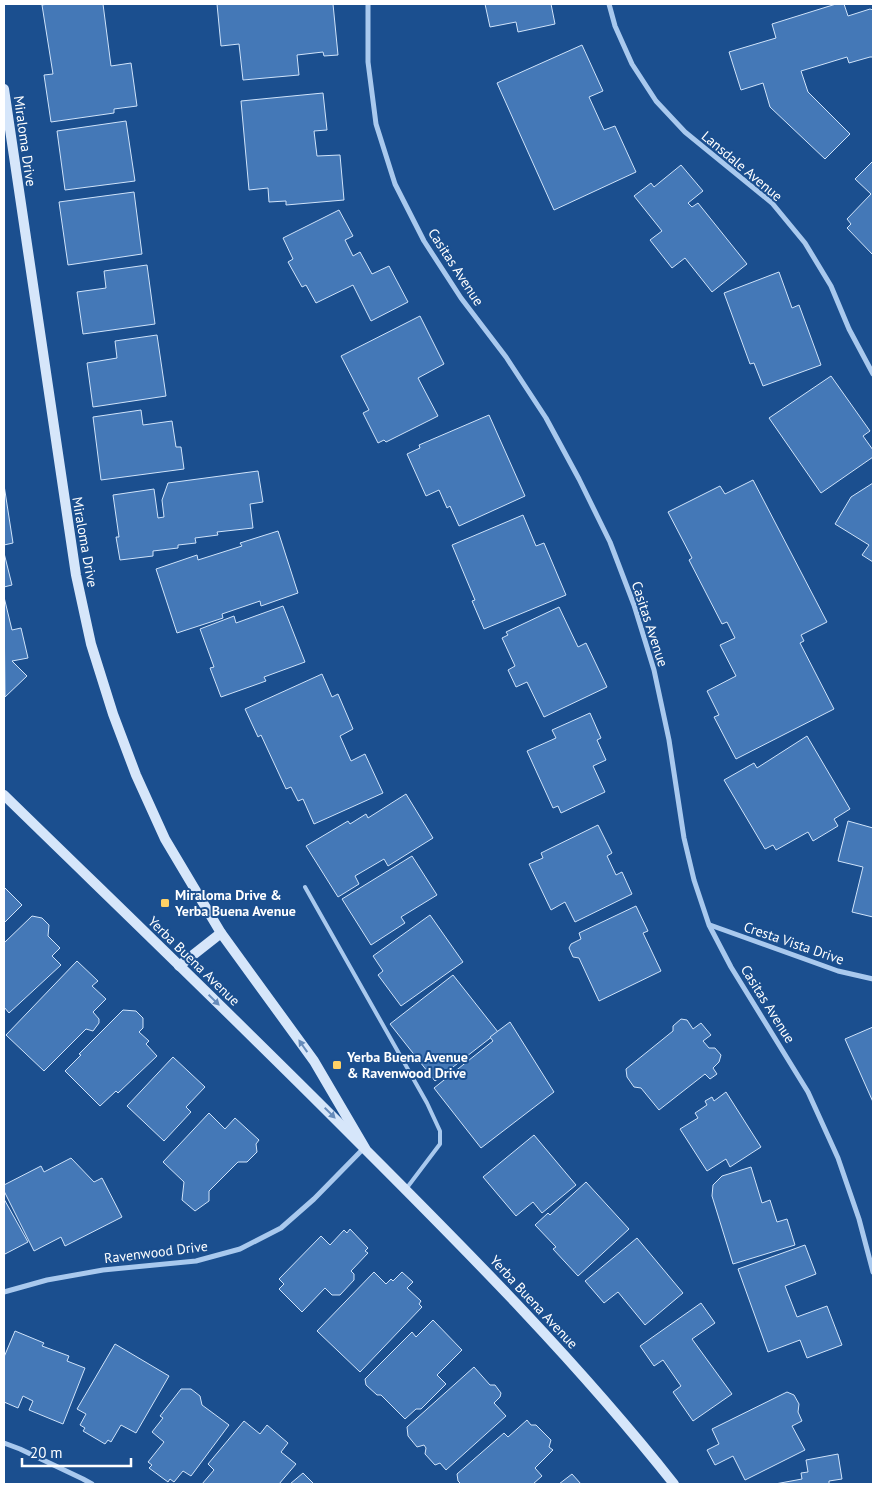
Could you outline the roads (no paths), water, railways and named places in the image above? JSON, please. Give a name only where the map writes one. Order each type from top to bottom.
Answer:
[{"type":"street","name":"Casitas Avenue","points":[[368,4],[368,62],[376,124],[395,184],[424,241],[461,298],[506,357],[546,418],[610,542],[634,605],[654,670],[666,722],[684,838],[694,880],[709,925],[731,966],[808,1092],[838,1158],[859,1219],[873,1272]]},
{"type":"street","name":"Lansdale Avenue","points":[[609,4],[615,26],[632,64],[656,101],[685,132],[772,203],[805,243],[831,286],[873,374]]},
{"type":"street","name":"Miraloma Drive","points":[[4,89],[65,506],[76,575],[91,644],[116,723],[136,776],[165,839],[221,933],[245,964]]},
{"type":"street","name":"Yerba Buena Avenue","points":[[4,795],[291,1074],[406,1189],[540,1328],[606,1401],[674,1484]]},
{"type":"street","name":"Cresta Vista Drive","points":[[709,925],[838,971],[873,979]]},
{"type":"street","points":[[179,966],[221,933]]},
{"type":"street","name":"Yerba Buena Avenue","points":[[245,964],[314,1061],[364,1148]]},
{"type":"street","name":"Ravenwood Drive","points":[[4,1292],[47,1280],[85,1273],[196,1261],[240,1250],[280,1228],[314,1199],[364,1148]]},
{"type":"street","points":[[4,1443],[38,1457],[92,1484]]},
{"type":"lane","points":[[305,887],[427,1102],[440,1131],[440,1144],[406,1189]]},
{"type":"place","name":"Miraloma Drive & Yerba Buena Avenue","points":[[165,903]]},
{"type":"place","name":"Yerba Buena Avenue & Ravenwood Drive","points":[[337,1065]]}]
